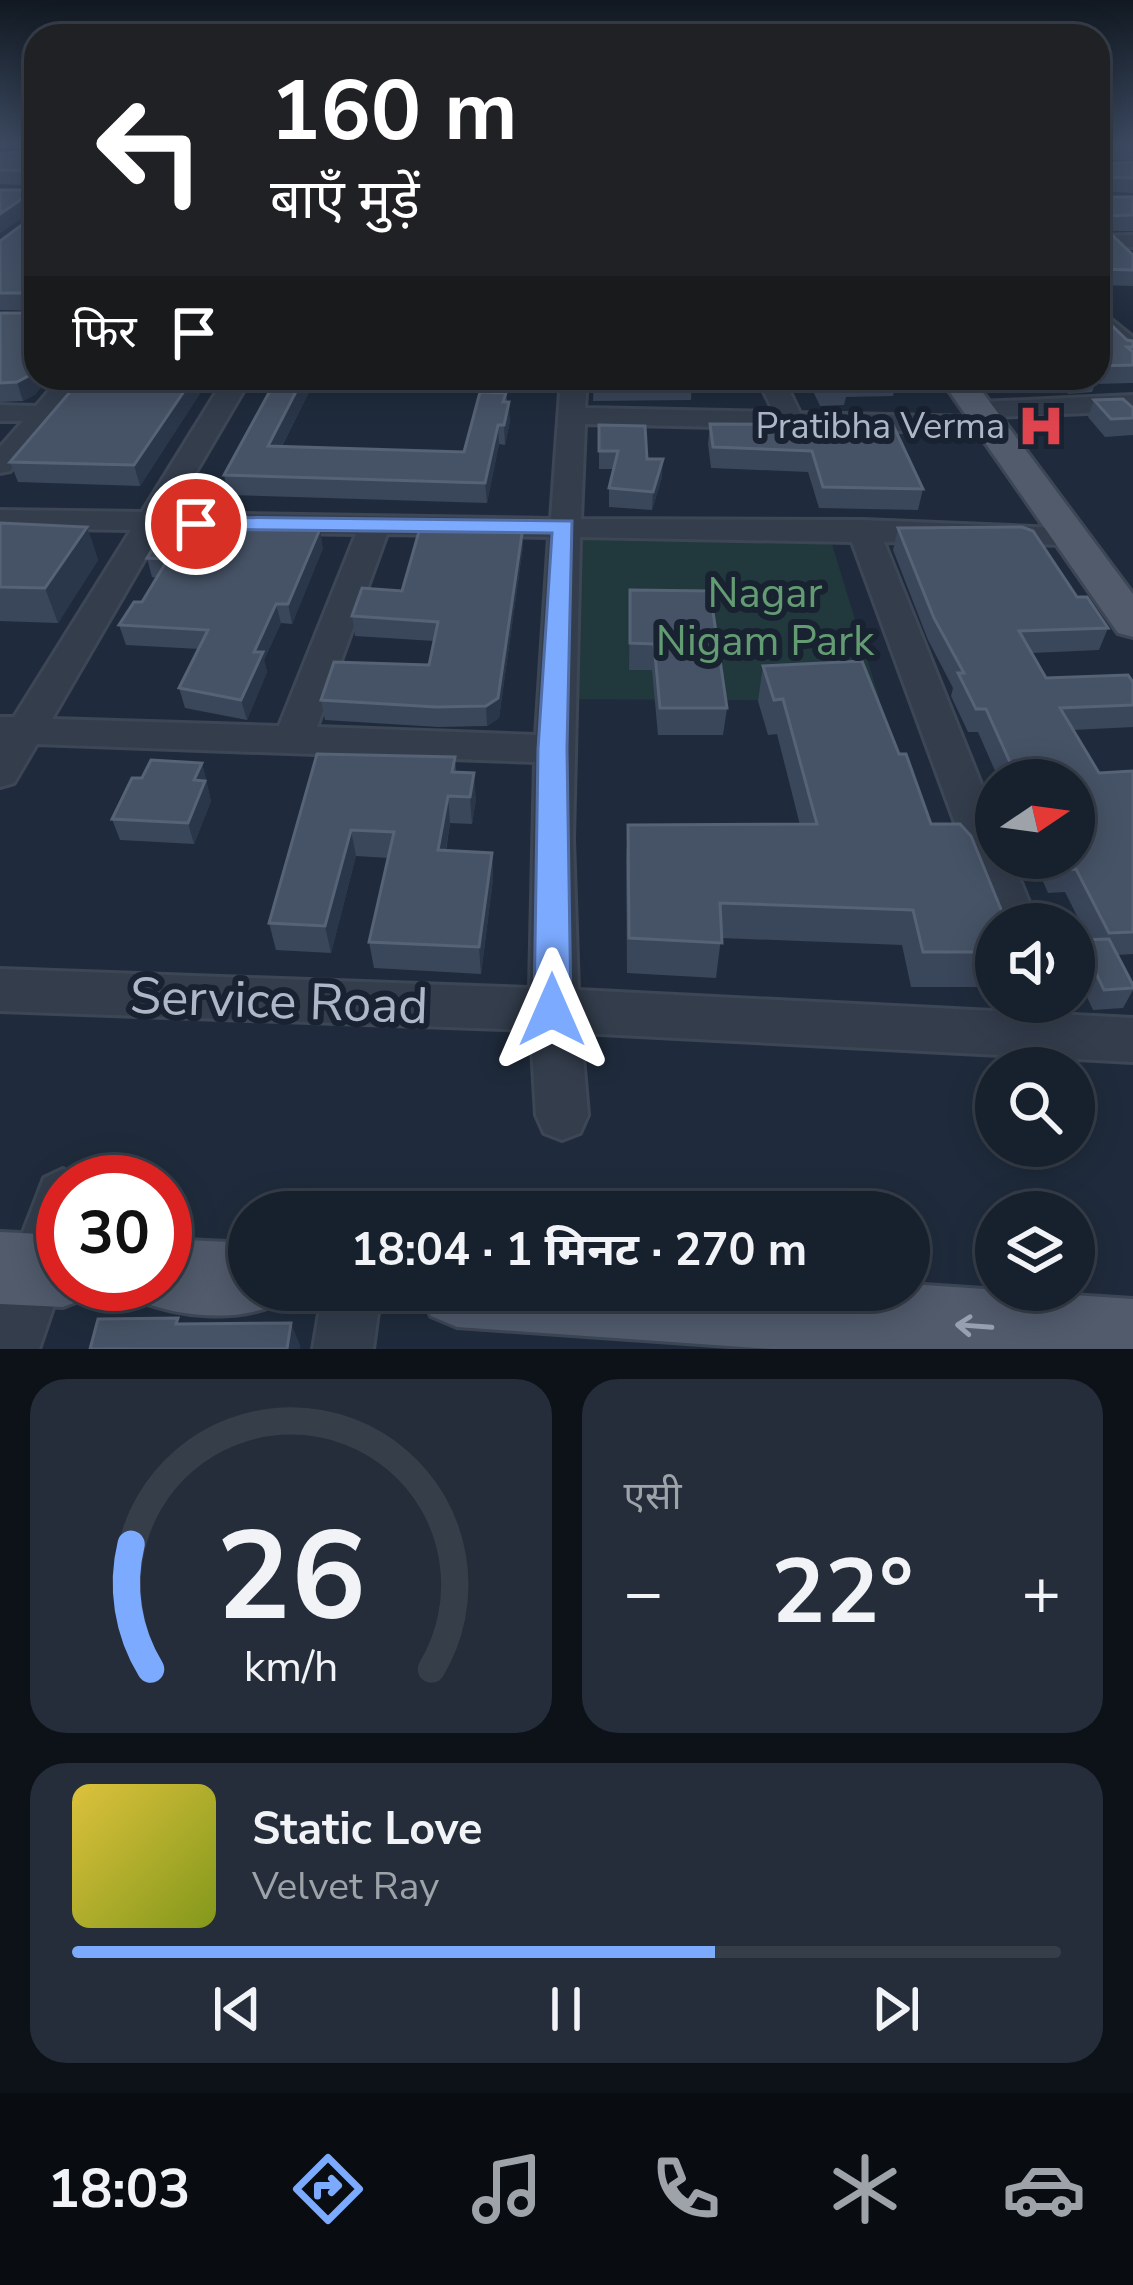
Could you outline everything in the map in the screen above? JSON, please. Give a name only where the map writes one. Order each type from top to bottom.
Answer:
[{"type":"main road","points":[[990,405],[1071,536],[1133,624]]},
{"type":"main road","points":[[990,405],[1133,575]]},
{"type":"main road","points":[[192,1276],[228,1278]]},
{"type":"main road","points":[[766,1311],[1133,1336]]},
{"type":"street","points":[[1110,328],[1133,350]]},
{"type":"street","points":[[0,465],[64,390]]},
{"type":"street","points":[[0,773],[13,731],[151,523],[231,390]]},
{"type":"street","points":[[562,1115],[552,1010],[553,749],[573,390]]},
{"type":"street","points":[[776,390],[791,421]]},
{"type":"street","points":[[572,416],[791,421],[990,405],[1133,404]]},
{"type":"street","points":[[0,413],[44,414]]},
{"type":"street","points":[[0,519],[863,529],[1071,536]]},
{"type":"street","points":[[292,742],[375,525]]},
{"type":"street","points":[[863,529],[1007,903]]},
{"type":"street","points":[[13,731],[553,749]]},
{"type":"street","name":"Service Road","points":[[0,991],[552,1010],[975,1018]]},
{"type":"street","name":"Service Road","points":[[1064,1023],[1133,1040]]},
{"type":"street","points":[[9,1349],[34,1270]]},
{"type":"street","points":[[344,1349],[349,1311]]},
{"type":"green space","name":"Nagar Nigam Park","points":[[828,531],[880,701],[540,699],[572,539]]},
{"type":"building","points":[[1110,207],[1133,207],[1133,215],[1110,216]]},
{"type":"building","points":[[24,223],[24,293],[0,293],[0,241]]},
{"type":"building","points":[[1110,236],[1133,255],[1133,270],[1110,269]]},
{"type":"building","points":[[0,313],[24,313],[24,378],[17,382],[0,383]]},
{"type":"building","points":[[1110,324],[1133,341],[1133,347],[1127,347],[1133,352],[1133,365],[1110,366]]},
{"type":"building","points":[[72,390],[185,390],[134,465],[10,462]]},
{"type":"building","points":[[270,390],[297,390],[268,446],[464,452],[480,392],[506,393],[503,402],[509,402],[504,425],[498,425],[485,483],[224,475]]},
{"type":"building","points":[[1123,399],[1133,408],[1133,418],[1111,419],[1094,400]]},
{"type":"building","points":[[710,424],[893,425],[923,489],[823,487],[812,451],[713,447]]},
{"type":"building","points":[[599,425],[645,426],[647,459],[663,459],[653,492],[609,488],[618,451],[599,451]]},
{"type":"building","points":[[0,523],[87,527],[45,588],[0,587]]},
{"type":"building","points":[[168,524],[320,529],[288,604],[276,604],[254,652],[263,652],[241,700],[179,688],[208,630],[119,625],[134,602],[142,602],[168,559],[147,558]]},
{"type":"building","points":[[459,524],[523,527],[498,698],[486,706],[436,707],[321,700],[334,662],[429,665],[438,622],[352,616],[362,588],[402,591],[420,528],[457,529]]},
{"type":"building","points":[[1022,527],[1033,531],[1077,597],[1087,597],[1108,628],[1019,631],[1046,678],[1128,675],[1133,682],[1133,705],[1060,708],[1091,759],[1009,759],[986,709],[976,709],[958,673],[964,673],[934,618],[898,528]]},
{"type":"building","points":[[630,590],[710,591],[727,708],[660,708],[654,644],[630,643]]},
{"type":"building","points":[[862,661],[899,754],[906,754],[931,824],[960,824],[971,836],[975,879],[989,879],[998,903],[975,903],[975,952],[923,952],[913,910],[720,903],[722,943],[629,938],[628,825],[817,824],[783,699],[774,700],[763,666]]},
{"type":"building","points":[[317,754],[455,757],[452,772],[474,773],[470,797],[448,796],[438,850],[492,853],[479,947],[369,942],[394,832],[351,830],[325,926],[269,923]]},
{"type":"building","points":[[151,760],[202,763],[194,780],[205,781],[188,823],[112,819],[132,778],[142,778]]},
{"type":"building","points":[[1095,766],[1099,773],[1133,771],[1133,932],[1109,933],[1081,879],[1095,879]]},
{"type":"building","points":[[1095,939],[1109,939],[1133,988],[1104,990],[1095,971]]},
{"type":"building","points":[[178,1318],[176,1324],[291,1323],[287,1349],[90,1349],[98,1319]]},
{"type":"place","name":"Pratibha Verma","points":[[1041,426]]},
{"type":"route","points":[[196,524],[564,526],[553,749],[552,1010]]}]
